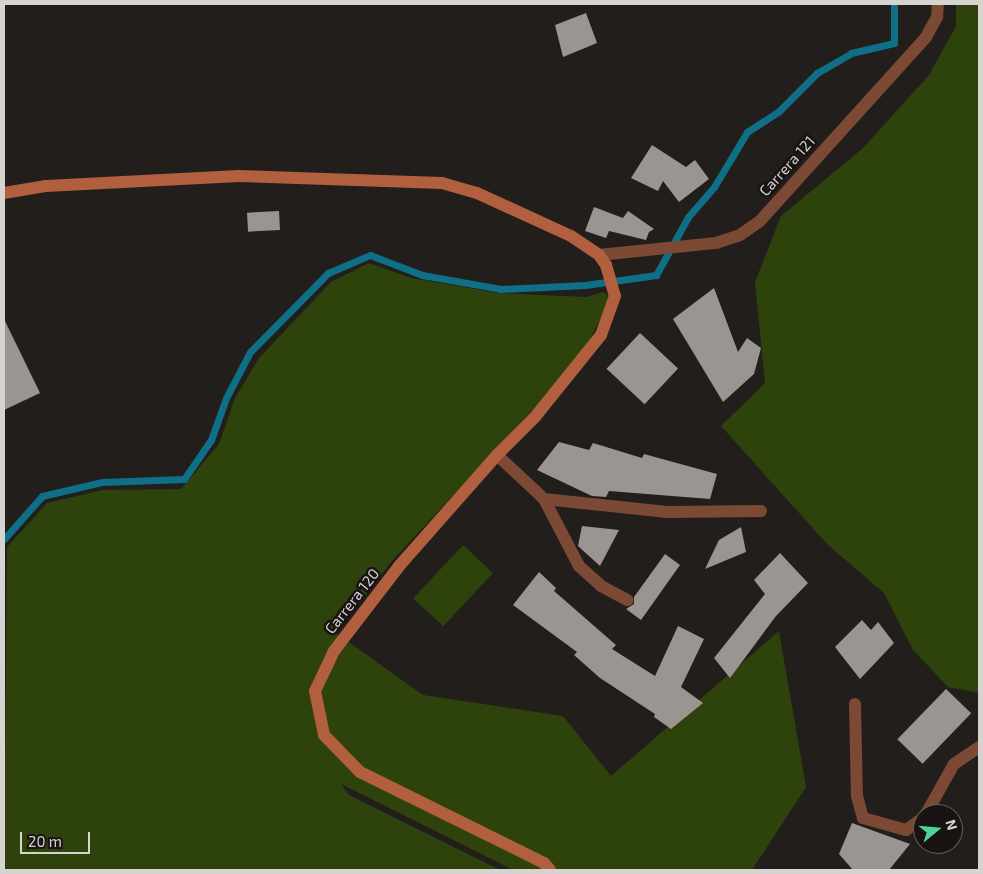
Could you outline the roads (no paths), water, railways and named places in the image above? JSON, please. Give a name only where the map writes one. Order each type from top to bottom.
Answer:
[{"type":"street","name":"Carrera 121","points":[[603,260],[716,243],[740,235],[753,226],[926,37],[937,17],[938,4]]},
{"type":"street","points":[[4,193],[46,186],[238,176],[442,183],[477,193],[571,236],[603,260]]},
{"type":"street","name":"Carrera 120","points":[[550,870],[544,863],[360,772],[324,735],[315,691],[334,651],[358,618],[496,455],[536,416],[601,334],[614,296],[603,260]]},
{"type":"street","points":[[496,455],[544,499],[579,566],[601,586],[627,600]]},
{"type":"street","points":[[544,499],[667,512],[761,511]]},
{"type":"street","points":[[855,704],[857,796],[863,818],[906,830],[913,825]]},
{"type":"street","points":[[932,804],[954,764],[979,747]]},
{"type":"waterway","points":[[4,539],[42,496],[102,482],[184,479],[211,440],[226,398],[250,352],[328,273],[370,255],[422,275],[501,289],[585,285],[656,275],[688,217],[714,187],[747,132],[779,111],[817,73],[851,53],[894,43],[894,4]]}]
